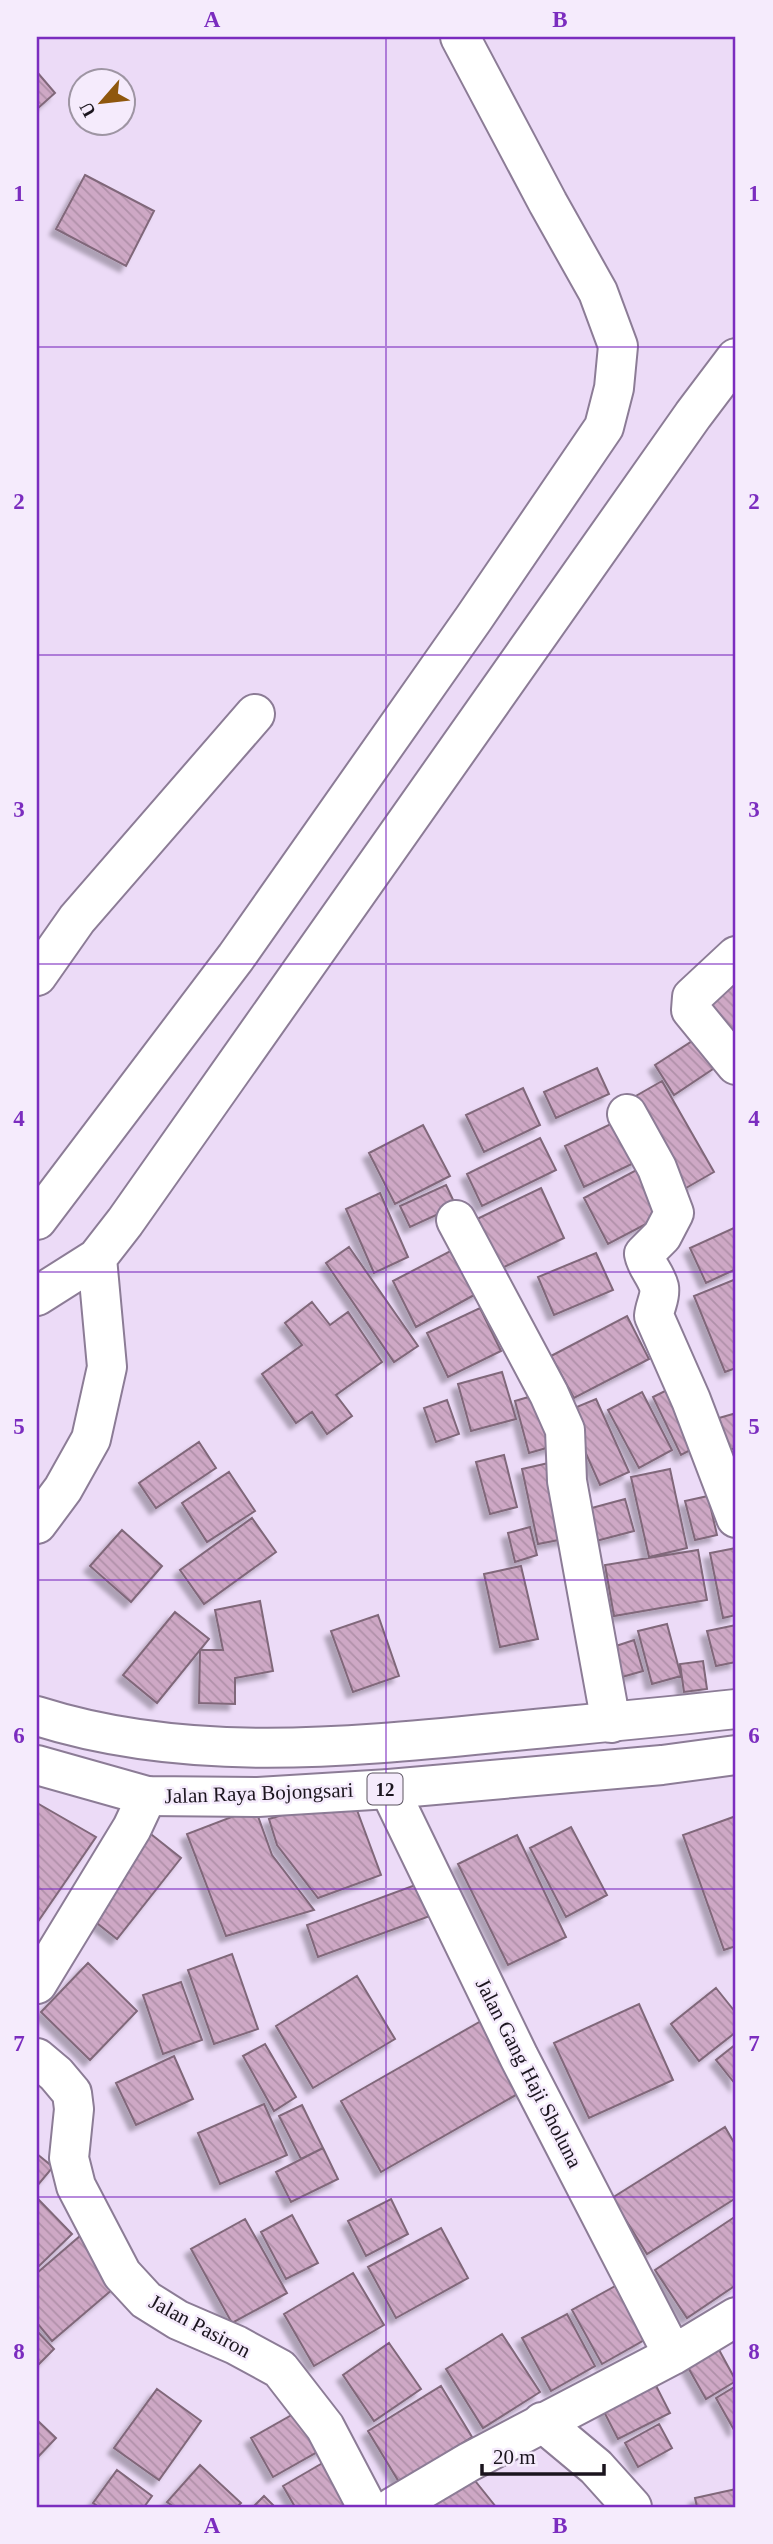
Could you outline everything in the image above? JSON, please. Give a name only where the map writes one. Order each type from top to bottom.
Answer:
[{"type":"main road","points":[[37,1220],[236,957],[474,618],[604,426],[614,388],[618,346],[598,292],[460,37]]},
{"type":"main road","points":[[37,1296],[97,1258],[141,1199],[693,415],[736,358]]},
{"type":"main road","points":[[37,976],[77,919],[255,714]]},
{"type":"main road","points":[[736,956],[692,997],[691,1010],[736,1065]]},
{"type":"main road","points":[[627,1114],[657,1168],[674,1213],[662,1236],[644,1254],[659,1285],[660,1297],[654,1315],[691,1400],[736,1518]]},
{"type":"main road","points":[[456,1220],[549,1394],[565,1430],[567,1481],[611,1723]]},
{"type":"main road","points":[[37,1524],[63,1489],[91,1439],[102,1391],[107,1367],[97,1258]]},
{"type":"main road","name":"12","points":[[37,1716],[152,1743],[244,1749],[420,1740],[736,1709]]},
{"type":"main road","name":"Jalan Raya Bojongsari","points":[[37,1765],[147,1796],[258,1797],[389,1789],[662,1765],[736,1755]]},
{"type":"main road","name":"Jalan Gang Haji Sholuna","points":[[389,1789],[519,2057],[674,2355]]},
{"type":"main road","points":[[37,1984],[132,1828],[147,1796]]},
{"type":"main road","name":"Jalan Pasiron","points":[[37,2058],[56,2074],[72,2093],[74,2109],[69,2158],[76,2186],[122,2274],[146,2300],[178,2320],[236,2345],[280,2369],[325,2427],[367,2507]]},
{"type":"main road","points":[[393,2507],[542,2422],[674,2355],[736,2317]]},
{"type":"main road","points":[[542,2422],[596,2467],[632,2507]]},
{"type":"building","points":[[37,72],[55,93],[37,109]]},
{"type":"building","points":[[85,175],[154,211],[126,266],[56,229]]},
{"type":"building","points":[[736,975],[736,1049],[701,1002]]},
{"type":"building","points":[[697,1038],[716,1067],[674,1095],[655,1065]]},
{"type":"building","points":[[597,1068],[609,1094],[556,1118],[544,1092]]},
{"type":"building","points":[[662,1081],[714,1172],[679,1192],[627,1101]]},
{"type":"building","points":[[523,1088],[540,1125],[484,1152],[466,1115]]},
{"type":"building","points":[[619,1120],[638,1161],[584,1187],[565,1146]]},
{"type":"building","points":[[423,1125],[450,1176],[395,1204],[369,1153]]},
{"type":"building","points":[[540,1138],[556,1170],[482,1206],[467,1174]]},
{"type":"building","points":[[642,1167],[667,1213],[608,1244],[584,1198]]},
{"type":"building","points":[[446,1185],[456,1206],[410,1227],[400,1206]]},
{"type":"building","points":[[541,1188],[564,1238],[498,1270],[475,1220]]},
{"type":"building","points":[[380,1193],[408,1257],[374,1273],[346,1209]]},
{"type":"building","points":[[736,1227],[736,1269],[706,1283],[690,1248]]},
{"type":"building","points":[[462,1245],[485,1289],[416,1327],[393,1281]]},
{"type":"building","points":[[349,1247],[418,1346],[394,1362],[326,1263]]},
{"type":"building","points":[[596,1253],[613,1290],[554,1315],[538,1277]]},
{"type":"building","points":[[736,1279],[736,1368],[725,1372],[694,1296]]},
{"type":"building","points":[[312,1302],[330,1325],[348,1312],[382,1362],[336,1395],[352,1416],[327,1434],[312,1412],[296,1423],[262,1374],[302,1345],[285,1323]]},
{"type":"building","points":[[480,1308],[501,1351],[448,1377],[427,1333]]},
{"type":"building","points":[[627,1316],[649,1359],[574,1398],[551,1356]]},
{"type":"building","points":[[502,1372],[516,1419],[471,1431],[458,1384]]},
{"type":"building","points":[[671,1388],[700,1445],[681,1455],[653,1397]]},
{"type":"building","points":[[642,1392],[672,1450],[639,1468],[608,1410]]},
{"type":"building","points":[[542,1393],[557,1445],[529,1453],[515,1401]]},
{"type":"building","points":[[596,1399],[629,1472],[600,1485],[567,1411]]},
{"type":"building","points":[[447,1400],[459,1434],[436,1442],[424,1408]]},
{"type":"building","points":[[736,1413],[736,1448],[728,1450],[719,1418]]},
{"type":"building","points":[[199,1442],[216,1468],[156,1508],[139,1483]]},
{"type":"building","points":[[504,1455],[517,1507],[490,1514],[476,1462]]},
{"type":"building","points":[[553,1462],[569,1538],[538,1544],[522,1469]]},
{"type":"building","points":[[670,1469],[687,1548],[649,1557],[631,1477]]},
{"type":"building","points":[[229,1472],[255,1511],[207,1542],[182,1503]]},
{"type":"building","points":[[708,1496],[717,1535],[695,1540],[685,1501]]},
{"type":"building","points":[[625,1499],[634,1531],[596,1541],[588,1509]]},
{"type":"building","points":[[252,1518],[276,1552],[204,1604],[180,1570]]},
{"type":"building","points":[[530,1527],[537,1555],[515,1562],[508,1533]]},
{"type":"building","points":[[122,1530],[162,1566],[131,1602],[90,1566]]},
{"type":"building","points":[[736,1548],[736,1615],[723,1618],[710,1553]]},
{"type":"building","points":[[698,1550],[707,1600],[614,1616],[605,1565]]},
{"type":"building","points":[[521,1566],[538,1639],[500,1647],[484,1574]]},
{"type":"building","points":[[260,1601],[273,1671],[235,1678],[235,1704],[199,1703],[200,1650],[223,1650],[215,1610]]},
{"type":"building","points":[[175,1612],[209,1639],[157,1703],[123,1675]]},
{"type":"building","points":[[378,1615],[399,1676],[353,1692],[331,1631]]},
{"type":"building","points":[[667,1624],[681,1676],[652,1684],[638,1631]]},
{"type":"building","points":[[736,1625],[736,1662],[716,1666],[707,1631]]},
{"type":"building","points":[[634,1640],[643,1671],[622,1677],[613,1647]]},
{"type":"building","points":[[703,1661],[707,1689],[684,1692],[680,1664]]},
{"type":"building","points":[[351,1794],[381,1875],[318,1898],[277,1845],[269,1819]]},
{"type":"building","points":[[37,1803],[96,1837],[37,1923]]},
{"type":"building","points":[[255,1808],[272,1855],[314,1910],[226,1936],[187,1834]]},
{"type":"building","points":[[736,1816],[736,1946],[724,1950],[683,1835]]},
{"type":"building","points":[[571,1827],[607,1895],[566,1917],[530,1848]]},
{"type":"building","points":[[147,1831],[181,1858],[117,1939],[83,1912]]},
{"type":"building","points":[[517,1835],[566,1937],[508,1965],[458,1864]]},
{"type":"building","points":[[418,1884],[430,1916],[318,1957],[307,1925]]},
{"type":"building","points":[[232,1954],[258,2029],[214,2044],[188,1970]]},
{"type":"building","points":[[88,1963],[137,2011],[90,2060],[41,2012]]},
{"type":"building","points":[[357,1976],[395,2039],[313,2088],[276,2026]]},
{"type":"building","points":[[181,1982],[202,2040],[163,2054],[143,1995]]},
{"type":"building","points":[[716,1988],[736,2013],[736,2032],[699,2061],[671,2024]]},
{"type":"building","points":[[639,2004],[673,2080],[589,2118],[554,2043]]},
{"type":"building","points":[[488,2017],[528,2088],[381,2172],[341,2101]]},
{"type":"building","points":[[265,2044],[296,2097],[274,2111],[243,2056]]},
{"type":"building","points":[[736,2044],[736,2085],[716,2060]]},
{"type":"building","points":[[174,2056],[193,2099],[136,2125],[116,2083]]},
{"type":"building","points":[[264,2104],[287,2155],[220,2184],[198,2133]]},
{"type":"building","points":[[302,2105],[323,2148],[301,2159],[279,2116]]},
{"type":"building","points":[[725,2127],[736,2146],[736,2198],[647,2254],[612,2198]]},
{"type":"building","points":[[323,2148],[338,2179],[291,2202],[276,2172]]},
{"type":"building","points":[[37,2154],[53,2167],[37,2186]]},
{"type":"building","points":[[38,2199],[72,2234],[37,2268],[37,2201]]},
{"type":"building","points":[[391,2199],[408,2234],[366,2256],[348,2221]]},
{"type":"building","points":[[292,2215],[318,2263],[286,2279],[261,2232]]},
{"type":"building","points":[[736,2216],[736,2285],[687,2318],[655,2270]]},
{"type":"building","points":[[245,2219],[287,2293],[232,2323],[191,2249]]},
{"type":"building","points":[[441,2228],[468,2278],[396,2318],[368,2267]]},
{"type":"building","points":[[80,2236],[120,2283],[52,2341],[37,2323],[37,2273]]},
{"type":"building","points":[[353,2273],[384,2325],[314,2366],[284,2314]]},
{"type":"building","points":[[617,2285],[646,2339],[602,2364],[572,2310]]},
{"type":"building","points":[[567,2314],[595,2366],[551,2391],[522,2338]]},
{"type":"building","points":[[37,2331],[54,2349],[37,2366]]},
{"type":"building","points":[[502,2334],[540,2392],[483,2428],[446,2369]]},
{"type":"building","points":[[712,2337],[736,2381],[706,2399],[681,2355]]},
{"type":"building","points":[[389,2343],[421,2389],[374,2421],[343,2375]]},
{"type":"building","points":[[651,2376],[670,2413],[618,2439],[599,2402]]},
{"type":"building","points":[[441,2386],[472,2437],[399,2482],[368,2431]]},
{"type":"building","points":[[736,2386],[736,2429],[734,2430],[716,2398]]},
{"type":"building","points":[[157,2389],[201,2421],[159,2480],[114,2448]]},
{"type":"building","points":[[304,2408],[326,2447],[273,2477],[251,2438]]},
{"type":"building","points":[[37,2420],[56,2438],[37,2458]]},
{"type":"building","points":[[659,2424],[672,2448],[638,2467],[625,2443]]},
{"type":"building","points":[[326,2461],[350,2502],[341,2507],[295,2507],[283,2486]]},
{"type":"building","points":[[200,2465],[241,2503],[237,2507],[174,2507],[167,2502]]},
{"type":"building","points":[[464,2467],[496,2507],[438,2507],[428,2495]]},
{"type":"building","points":[[117,2470],[152,2496],[144,2507],[99,2507],[93,2503]]},
{"type":"building","points":[[736,2489],[736,2507],[697,2507],[695,2498]]},
{"type":"building","points":[[264,2496],[275,2507],[253,2507]]}]
